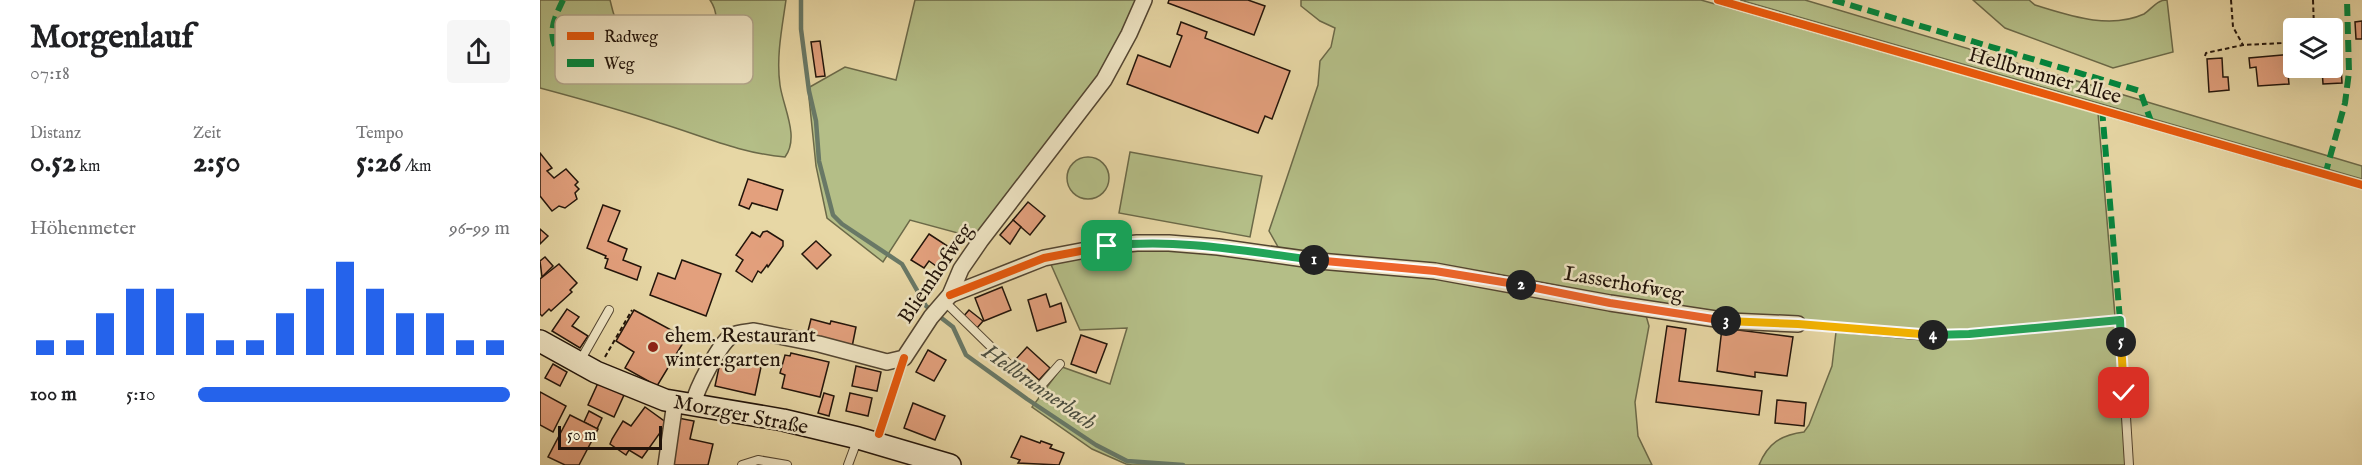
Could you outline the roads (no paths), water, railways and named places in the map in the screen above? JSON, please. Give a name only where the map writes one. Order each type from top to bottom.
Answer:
[{"type":"street","name":"Bliemhofweg","points":[[684,403],[700,384],[725,342],[732,335],[743,332],[754,331],[819,344],[887,362],[904,358],[941,305],[961,269],[981,240],[1104,80],[1144,0]]},
{"type":"street","name":"Lasserhofweg","points":[[941,305],[1044,258],[1107,246],[1169,243],[1218,247],[1319,261],[1435,271],[1587,299],[1729,321],[1798,324]]},
{"type":"street","name":"Morzger Straße","points":[[540,341],[579,364],[639,390],[684,403],[783,420],[858,438],[950,465]]},
{"type":"street","points":[[666,465],[684,403]]},
{"type":"lane","name":"Hellbrunner Allee","points":[[1718,0],[2362,185]]},
{"type":"lane","points":[[941,305],[1038,389],[1060,364]]},
{"type":"lane","points":[[579,364],[609,310]]},
{"type":"lane","name":"Lasserhofweg","points":[[1798,324],[1926,336],[2120,320],[2129,465]]},
{"type":"lane","points":[[848,465],[858,438]]},
{"type":"lane","points":[[742,465],[758,460],[787,465]]},
{"type":"waterway","name":"Hellbrunnerbach","points":[[801,0],[801,29],[809,91],[816,121],[819,161],[833,215],[842,224],[902,264],[926,306],[953,327],[966,355],[1027,399],[1096,445],[1127,461],[1183,465]]},
{"type":"place","name":"ehem. Restaurant winter.garten","points":[[653,347]]}]
